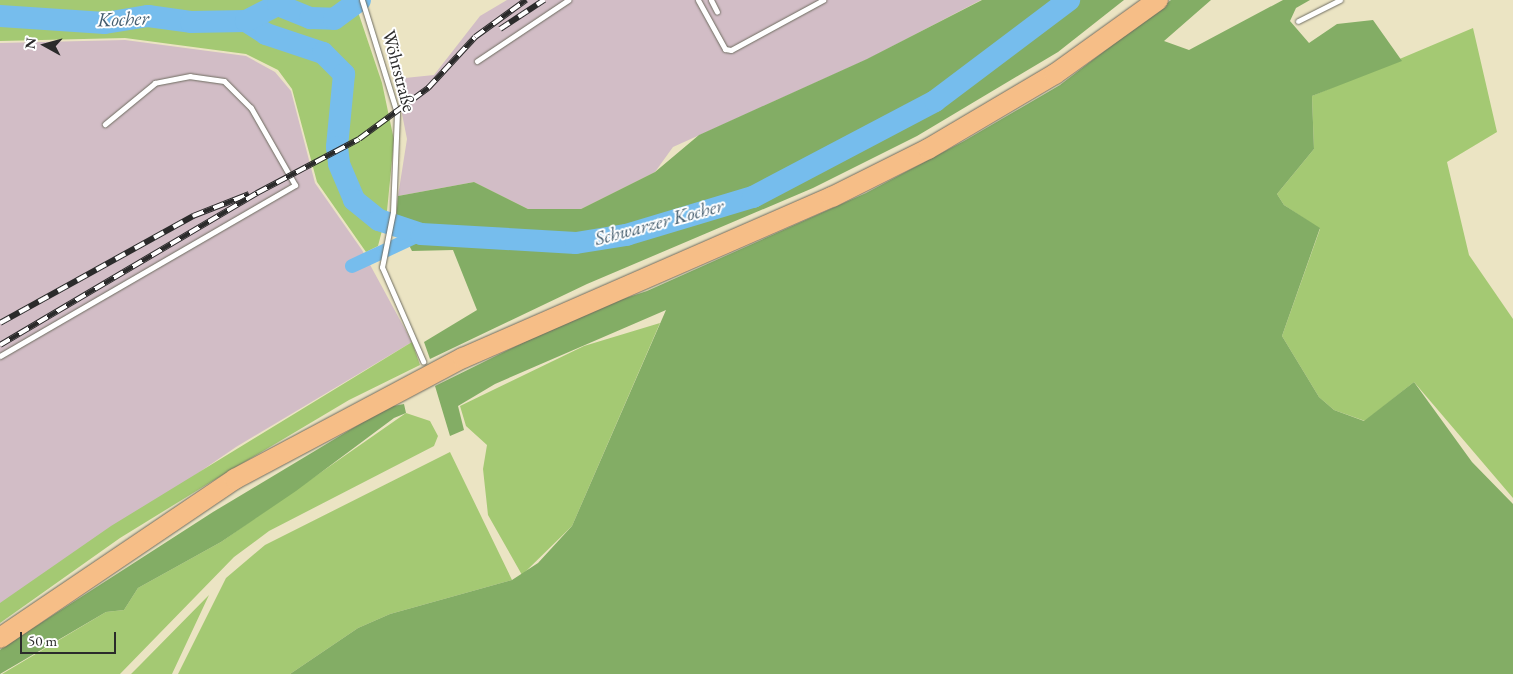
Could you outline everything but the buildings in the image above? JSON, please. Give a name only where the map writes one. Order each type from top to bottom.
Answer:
[{"type":"highway","points":[[0,638],[137,542],[277,456],[463,358],[832,196],[928,148],[1055,74],[1158,0]]},
{"type":"lane","name":"Wöhrstraße","points":[[362,0],[397,113],[393,212],[382,256],[382,267],[423,361]]},
{"type":"lane","points":[[477,61],[568,0]]},
{"type":"lane","points":[[698,0],[725,49],[731,50],[823,0]]},
{"type":"lane","points":[[711,0],[718,12]]},
{"type":"lane","points":[[1298,21],[1340,0]]},
{"type":"lane","points":[[0,356],[295,185],[251,108],[224,81],[190,76],[155,83],[105,124]]},
{"type":"shaded area","points":[[507,0],[981,0],[868,59],[673,147],[655,172],[581,209],[528,209],[474,182],[398,196],[407,139],[395,79],[434,75],[480,16]]},
{"type":"shaded area","points":[[125,40],[246,56],[275,72],[291,91],[315,183],[362,250],[412,342],[236,447],[0,609],[0,43]]},
{"type":"green space","points":[[0,0],[354,0],[382,83],[394,140],[387,211],[378,246],[366,252],[317,182],[292,89],[278,70],[246,54],[125,38],[0,41]]},
{"type":"green space","points":[[982,0],[1124,0],[1058,52],[917,136],[813,188],[587,284],[430,359],[424,342],[477,310],[453,250],[412,251],[396,220],[398,196],[474,182],[528,209],[581,209],[655,172],[699,135],[867,59]]},
{"type":"green space","points":[[1171,0],[1211,0],[1164,41],[1189,50],[1283,0],[1310,0],[1296,8],[1290,21],[1309,43],[1337,24],[1373,20],[1402,61],[1312,96],[1314,149],[1277,194],[1284,205],[1320,228],[1282,336],[1319,397],[1334,410],[1364,421],[1414,382],[1472,462],[1513,504],[1513,674],[290,674],[358,628],[390,614],[512,580],[538,563],[572,526],[666,310],[495,384],[458,406],[464,430],[450,436],[435,386],[589,310],[647,291],[866,193],[964,141],[1060,85]]},
{"type":"green space","points":[[1473,28],[1497,132],[1447,162],[1469,255],[1513,319],[1513,498],[1414,382],[1365,421],[1334,410],[1319,397],[1282,336],[1320,229],[1284,205],[1277,194],[1314,149],[1312,96]]},
{"type":"green space","points":[[660,323],[572,526],[522,575],[488,515],[483,469],[487,445],[466,426],[460,406],[584,346]]},
{"type":"green space","points":[[412,342],[420,365],[349,400],[211,482],[120,538],[0,623],[0,603],[111,526]]},
{"type":"green space","points":[[404,404],[406,413],[394,418],[296,491],[221,542],[138,588],[124,610],[106,612],[0,674],[0,650],[5,646],[213,512],[388,407]]},
{"type":"green space","points":[[406,413],[430,421],[438,436],[434,446],[269,531],[234,557],[120,674],[2,674],[106,612],[124,610],[138,588],[221,542]]},
{"type":"green space","points":[[450,452],[512,580],[390,614],[358,628],[290,674],[178,674],[226,578],[265,545]]},
{"type":"green space","points":[[209,595],[172,674],[131,674],[141,664]]},
{"type":"waterway","points":[[246,21],[278,5],[310,18],[334,19],[360,0]]},
{"type":"waterway","name":"Schwarzer Kocher","points":[[0,16],[105,23],[148,16],[191,22],[246,21],[266,34],[323,53],[344,74],[337,147],[339,164],[354,200],[379,220],[421,234],[576,243],[626,235],[753,197],[935,101],[1069,0]]},
{"type":"waterway","points":[[352,266],[421,234]]},
{"type":"railway","points":[[0,345],[257,193],[359,139],[428,88],[475,37],[526,0]]},
{"type":"railway","points":[[500,29],[544,0]]},
{"type":"railway","points":[[0,323],[193,216],[249,194]]},
{"type":"water label","name":"Kocher","points":[[123,19]]}]
